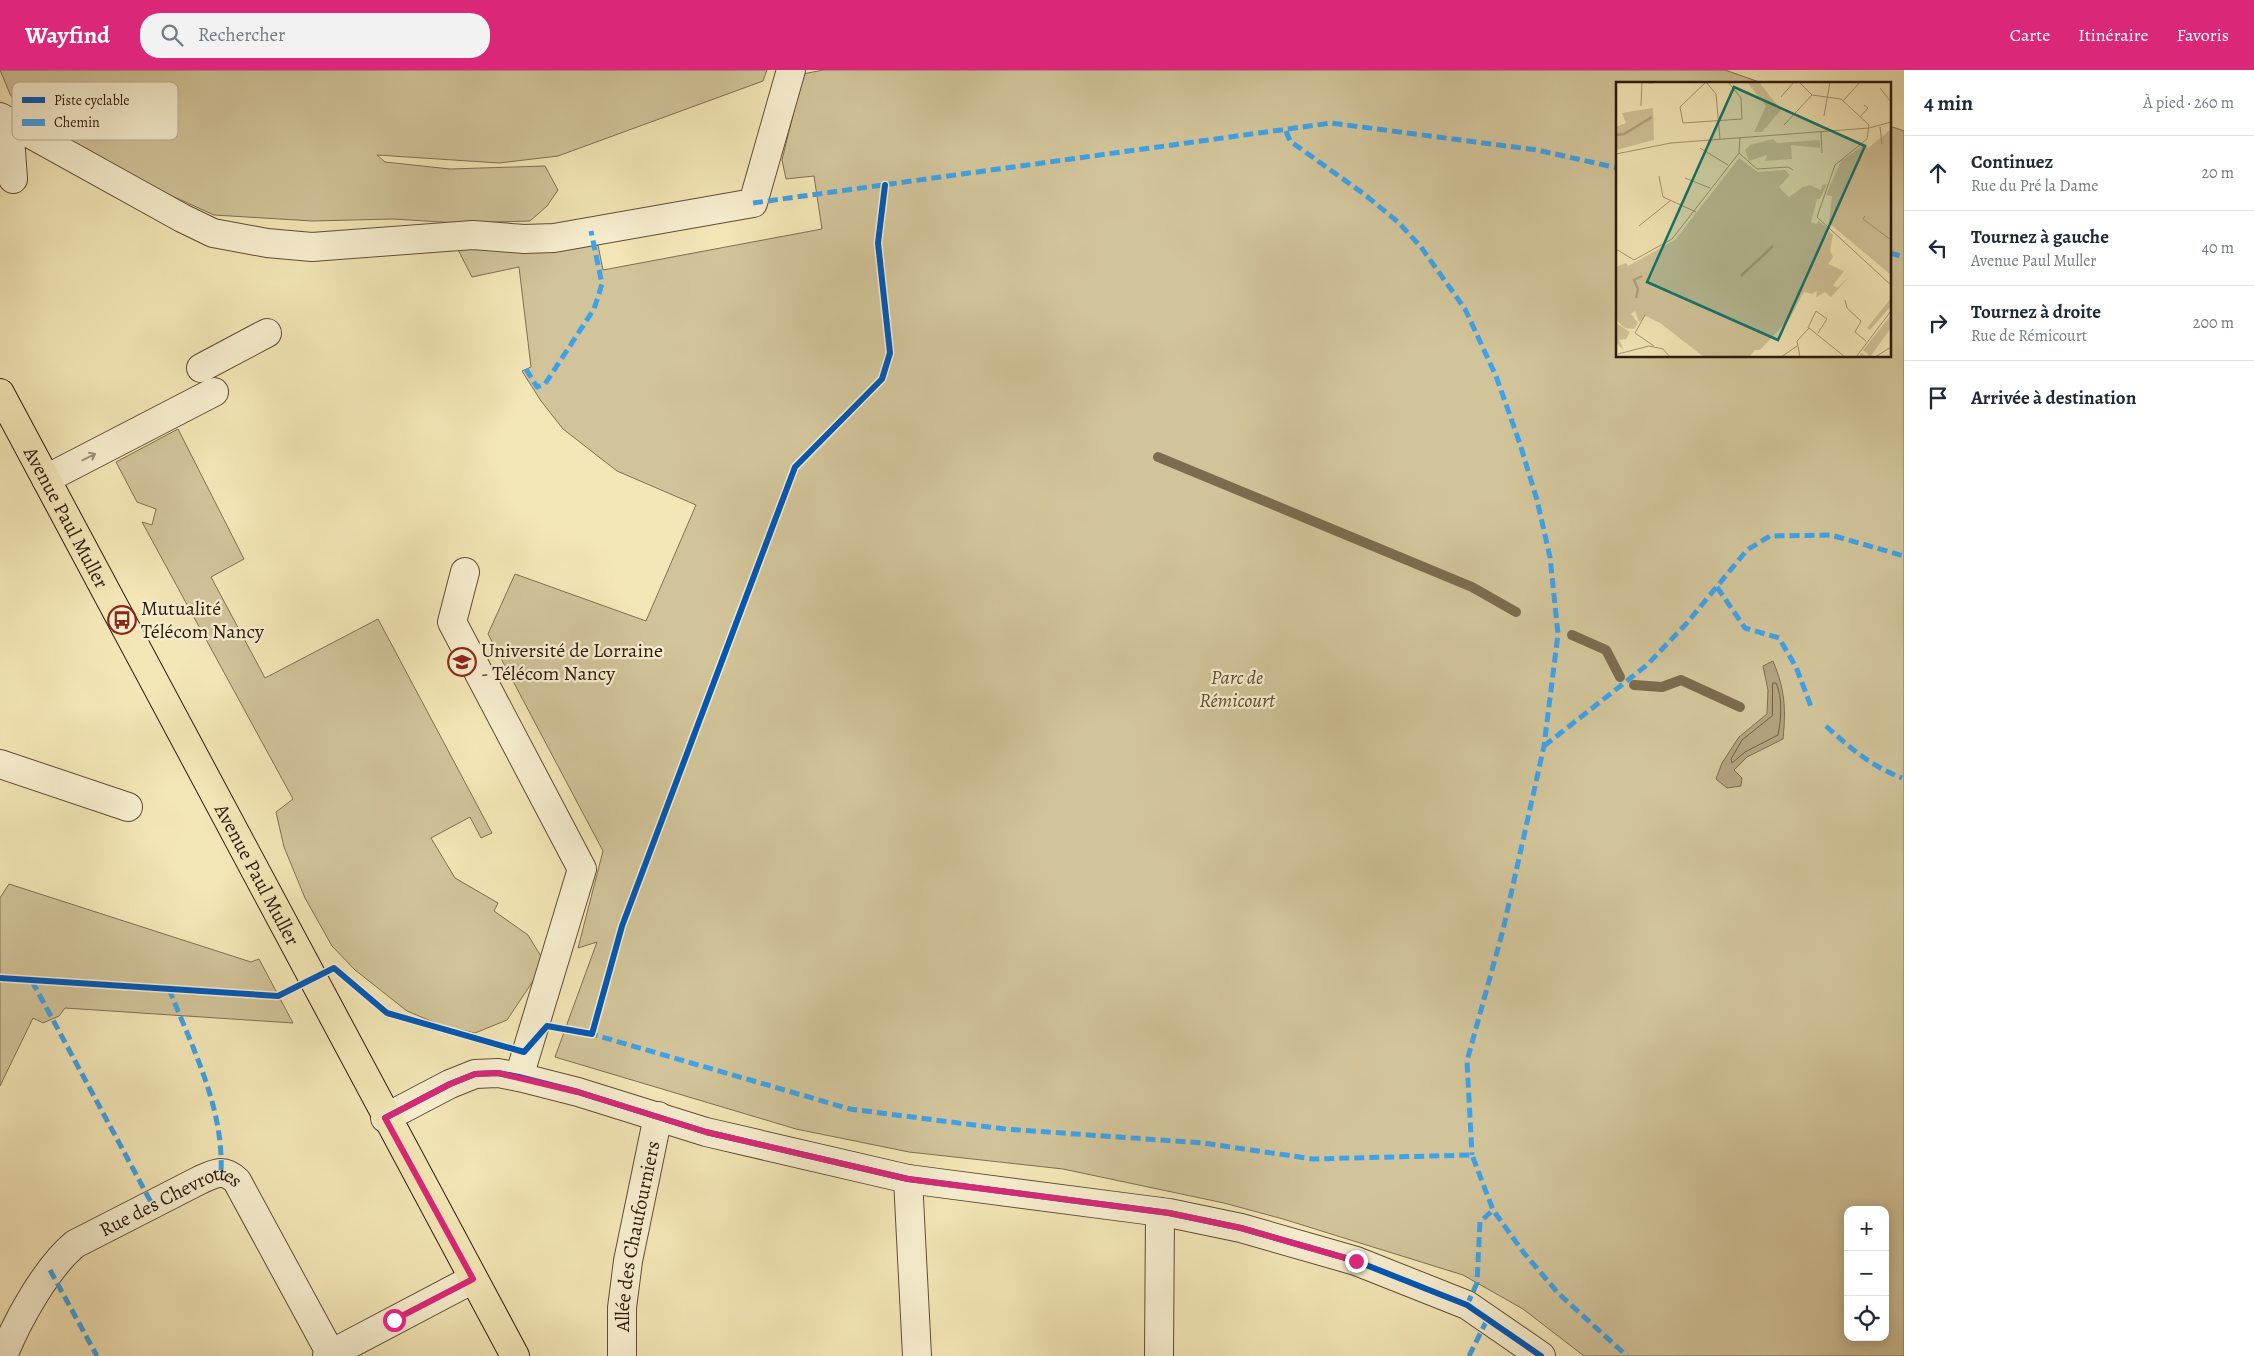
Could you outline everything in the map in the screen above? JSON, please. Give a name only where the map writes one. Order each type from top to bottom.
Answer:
[{"type":"main road","name":"Avenue Paul Muller","points":[[0,393],[385,1118],[515,1356]]},
{"type":"street","points":[[41,140],[182,218],[213,233],[267,244],[312,247],[473,235],[524,239],[554,238],[753,203],[791,70]]},
{"type":"street","points":[[5,120],[13,179]]},
{"type":"street","points":[[200,368],[267,333]]},
{"type":"street","points":[[46,480],[214,392]]},
{"type":"street","points":[[465,572],[452,622],[582,869],[518,1076]]},
{"type":"street","points":[[0,764],[128,807]]},
{"type":"street","points":[[385,1118],[450,1084],[475,1074],[498,1073],[518,1076],[658,1116],[706,1132],[908,1179],[1160,1212],[1241,1228],[1356,1261],[1467,1305],[1541,1356]]},
{"type":"street","name":"Allée des Chaufourniers","points":[[622,1356],[622,1308],[628,1260],[658,1116]]},
{"type":"street","name":"Rue des Chevrottes","points":[[3,1356],[50,1270],[62,1255],[75,1244],[200,1180],[222,1172],[230,1174],[237,1181],[330,1355]]},
{"type":"street","points":[[908,1179],[917,1356]]},
{"type":"street","points":[[1159,1356],[1160,1212]]},
{"type":"street","points":[[330,1355],[473,1279]]},
{"type":"green space","points":[[0,70],[767,70],[763,81],[558,156],[499,163],[377,155],[385,162],[450,169],[545,166],[558,190],[547,206],[530,221],[458,223],[393,219],[312,221],[214,215],[139,181],[64,140],[178,140],[178,82],[12,82],[12,97]]},
{"type":"green space","name":"Parc de Rémicourt","points":[[823,70],[1725,70],[1759,82],[1616,82],[1616,358],[1892,358],[1892,127],[1904,131],[1904,1356],[1584,1356],[1523,1309],[1463,1275],[1283,1219],[1224,1203],[1063,1169],[909,1152],[796,1129],[555,1057],[597,942],[578,948],[603,851],[488,634],[515,574],[646,621],[696,505],[617,471],[563,429],[541,401],[522,371],[531,367],[519,267],[472,277],[455,244],[545,252],[598,245],[603,270],[822,229],[814,176],[786,179],[782,160],[803,74]]},
{"type":"green space","points":[[178,429],[244,559],[211,577],[265,678],[378,619],[492,833],[481,838],[470,817],[431,838],[455,878],[498,903],[494,911],[528,935],[545,963],[507,1020],[475,1033],[443,1026],[407,1011],[355,970],[332,946],[305,898],[284,847],[276,812],[293,799],[142,522],[152,525],[156,509],[137,502],[116,462]]},
{"type":"green space","points":[[9,884],[251,962],[259,959],[293,1023],[65,1008],[59,1016],[43,1023],[33,1018],[0,1086],[0,898]]},
{"type":"water","points":[[1773,661],[1784,699],[1783,739],[1747,757],[1734,770],[1742,778],[1741,786],[1727,788],[1716,779],[1722,763],[1739,737],[1767,714],[1768,690],[1763,666]]},
{"type":"waterway","points":[[1158,457],[1472,587],[1516,612]]},
{"type":"waterway","points":[[1572,635],[1606,650],[1620,677]]},
{"type":"waterway","points":[[1634,685],[1662,687],[1681,680],[1740,707]]},
{"type":"marked path","points":[[753,203],[1331,123],[1537,150],[1616,168]]},
{"type":"marked path","points":[[1286,131],[1290,141],[1364,194],[1398,222],[1421,247],[1465,309],[1496,376],[1520,444],[1537,500],[1550,557],[1558,634],[1544,746],[1503,930],[1467,1061],[1472,1155]]},
{"type":"marked path","points":[[526,369],[537,387],[545,384],[594,309],[602,284],[591,231]]},
{"type":"marked path","points":[[1892,254],[1904,257]]},
{"type":"marked path","points":[[1544,746],[1647,665],[1686,624],[1747,550],[1770,536],[1831,535],[1904,556]]},
{"type":"marked path","points":[[1717,587],[1745,628],[1779,638],[1796,667],[1812,709]]},
{"type":"marked path","points":[[1826,726],[1861,756],[1880,768],[1902,778]]},
{"type":"marked path","points":[[32,981],[152,1204]]},
{"type":"marked path","points":[[169,989],[205,1078],[212,1101],[221,1148],[221,1172]]},
{"type":"marked path","points":[[588,1033],[850,1109],[1005,1129],[1203,1143],[1313,1159],[1472,1155],[1493,1210],[1524,1253],[1558,1293],[1627,1356]]},
{"type":"marked path","points":[[1467,1305],[1477,1283],[1480,1222],[1493,1210]]},
{"type":"marked path","points":[[50,1270],[97,1356]]},
{"type":"marked path","points":[[1469,1356],[1488,1318]]},
{"type":"cycle path","points":[[0,978],[278,996],[334,968],[387,1013],[524,1052],[547,1026],[592,1034],[622,926],[795,467],[882,379],[890,353],[878,243],[885,185]]},
{"type":"cycle path","points":[[385,1118],[450,1084],[475,1074],[498,1073],[519,1077],[578,1092],[706,1132],[908,1179],[1169,1213],[1241,1228],[1356,1261],[1467,1305],[1541,1356]]},
{"type":"place","name":"Mutualité Télécom Nancy","points":[[122,620]]},
{"type":"place","name":"Université de Lorraine - Télécom Nancy","points":[[462,662]]},
{"type":"route","points":[[394,1320],[473,1279],[385,1118],[450,1084],[475,1074],[498,1073],[518,1076],[578,1092],[706,1132],[908,1179],[1169,1213],[1241,1228],[1356,1261]]}]
